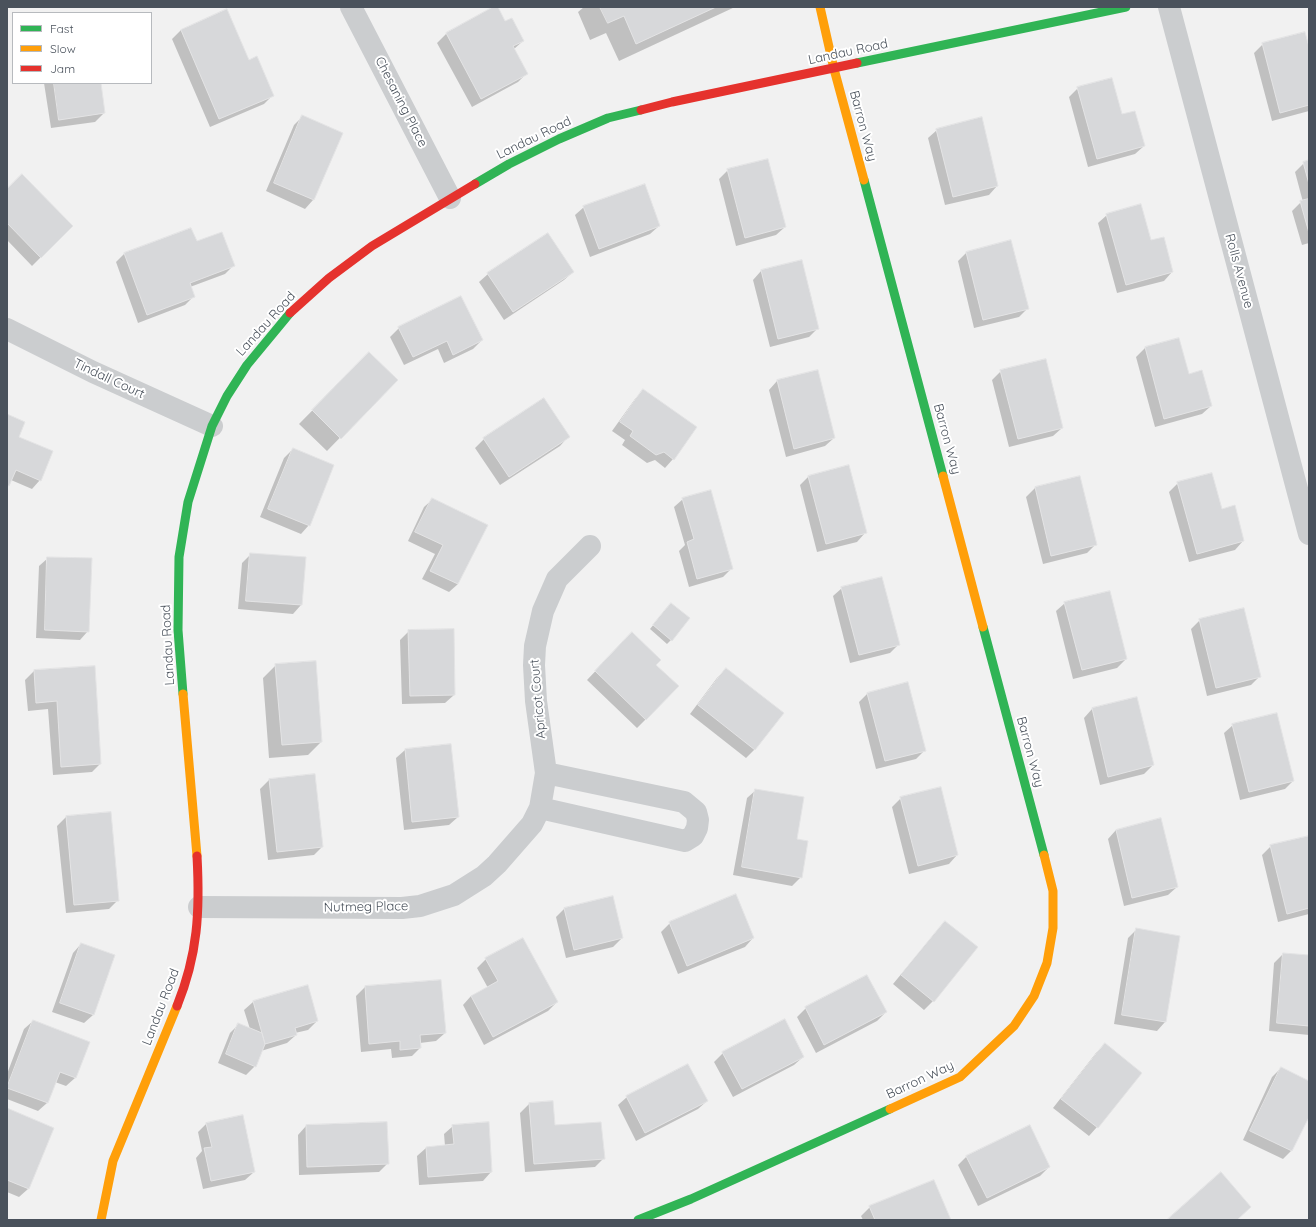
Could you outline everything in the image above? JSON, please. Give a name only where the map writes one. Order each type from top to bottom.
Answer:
[{"type":"street","name":"Chesaning Place","points":[[351,7],[450,198]]},
{"type":"street","name":"Barron Way","points":[[638,1220],[691,1199],[960,1077],[1014,1026],[1034,996],[1047,963],[1054,928],[1052,891],[1045,856],[834,68],[820,7]]},
{"type":"street","name":"Landau Road","points":[[101,1220],[113,1161],[186,984],[196,940],[199,907],[196,849],[178,630],[179,557],[188,502],[212,426],[227,396],[247,365],[289,314],[329,278],[372,246],[450,198],[509,164],[559,139],[608,118],[672,102],[1126,7]]},
{"type":"street","name":"Rolls Avenue","points":[[1169,7],[1309,534]]},
{"type":"street","name":"Tindall Court","points":[[7,329],[93,372],[212,426]]},
{"type":"street","name":"Apricot Court","points":[[546,773],[536,701],[534,665],[535,646],[543,611],[557,579],[590,546]]},
{"type":"street","name":"Nutmeg Place","points":[[199,907],[402,908],[420,906],[454,895],[484,876],[497,864],[532,824],[540,808],[546,773]]},
{"type":"street","points":[[540,808],[685,841],[693,836],[697,828],[698,820],[696,812],[684,802],[546,773]]},
{"type":"building","points":[[493,7],[498,7],[505,21],[512,18],[524,41],[513,46],[528,74],[481,99],[446,33]]},
{"type":"building","points":[[600,7],[716,7],[636,44],[624,16],[608,23]]},
{"type":"building","points":[[227,9],[249,60],[257,56],[274,96],[219,119],[181,30]]},
{"type":"building","points":[[1305,32],[1309,47],[1309,105],[1280,113],[1262,43]]},
{"type":"building","points":[[1112,78],[1122,114],[1135,111],[1145,146],[1097,159],[1077,87]]},
{"type":"building","points":[[54,84],[101,84],[105,113],[59,120]]},
{"type":"building","points":[[302,115],[343,133],[314,200],[274,183]]},
{"type":"building","points":[[982,117],[998,186],[953,197],[936,129]]},
{"type":"building","points":[[768,159],[786,227],[745,238],[727,169]]},
{"type":"building","points":[[1309,160],[1309,184],[1303,162]]},
{"type":"building","points":[[22,174],[73,226],[41,258],[7,223],[7,189]]},
{"type":"building","points":[[645,184],[660,226],[599,249],[583,206]]},
{"type":"building","points":[[1309,199],[1309,233],[1300,201]]},
{"type":"building","points":[[1141,204],[1151,240],[1164,237],[1173,272],[1126,285],[1106,214]]},
{"type":"building","points":[[191,228],[197,241],[222,232],[235,266],[190,283],[195,297],[147,315],[124,253]]},
{"type":"building","points":[[548,233],[574,272],[513,312],[487,273]]},
{"type":"building","points":[[1011,240],[1029,309],[983,320],[966,252]]},
{"type":"building","points":[[802,260],[819,329],[778,339],[761,270]]},
{"type":"building","points":[[461,296],[483,340],[453,355],[447,341],[413,357],[398,327]]},
{"type":"building","points":[[1179,338],[1189,374],[1202,370],[1212,406],[1164,419],[1145,347]]},
{"type":"building","points":[[369,352],[398,380],[341,439],[312,410]]},
{"type":"building","points":[[1046,359],[1063,428],[1018,439],[1000,370]]},
{"type":"building","points":[[818,370],[835,438],[794,449],[777,380]]},
{"type":"building","points":[[643,389],[697,427],[674,460],[664,452],[656,455],[630,436],[633,431],[620,422]]},
{"type":"building","points":[[544,398],[570,437],[509,477],[483,438]]},
{"type":"building","points":[[7,414],[25,422],[19,437],[53,451],[41,481],[16,470],[9,486],[7,485]]},
{"type":"building","points":[[293,448],[334,465],[310,526],[268,509]]},
{"type":"building","points":[[849,465],[867,533],[826,544],[808,476]]},
{"type":"building","points":[[1212,473],[1222,509],[1235,505],[1244,541],[1197,554],[1177,482]]},
{"type":"building","points":[[1080,476],[1097,545],[1051,556],[1035,487]]},
{"type":"building","points":[[711,490],[733,569],[697,579],[687,542],[694,539],[682,498]]},
{"type":"building","points":[[432,498],[488,525],[458,584],[430,571],[443,545],[415,532]]},
{"type":"building","points":[[250,553],[306,557],[302,605],[246,601]]},
{"type":"building","points":[[47,557],[92,558],[89,632],[45,630]]},
{"type":"building","points":[[882,577],[900,645],[859,655],[841,587]]},
{"type":"building","points":[[1110,591],[1127,659],[1082,670],[1064,602]]},
{"type":"building","points":[[671,603],[690,618],[672,641],[653,625]]},
{"type":"building","points":[[1244,608],[1261,677],[1216,688],[1199,619]]},
{"type":"building","points":[[454,629],[455,695],[410,696],[408,630]]},
{"type":"building","points":[[632,632],[661,660],[656,665],[679,686],[646,720],[595,671]]},
{"type":"building","points":[[316,661],[322,742],[282,745],[275,664]]},
{"type":"building","points":[[95,666],[101,764],[61,767],[57,701],[36,703],[34,670]]},
{"type":"building","points":[[726,668],[784,713],[755,750],[698,705]]},
{"type":"building","points":[[908,682],[926,751],[885,761],[867,693]]},
{"type":"building","points":[[1137,697],[1154,765],[1108,777],[1092,708]]},
{"type":"building","points":[[1277,713],[1294,781],[1249,792],[1232,724]]},
{"type":"building","points":[[451,744],[459,817],[412,822],[405,749]]},
{"type":"building","points":[[315,774],[323,847],[277,852],[269,779]]},
{"type":"building","points":[[941,787],[958,855],[918,866],[900,797]]},
{"type":"building","points":[[755,789],[804,797],[797,839],[808,841],[802,878],[742,867]]},
{"type":"building","points":[[111,812],[119,901],[74,905],[66,816]]},
{"type":"building","points":[[1161,818],[1178,887],[1132,898],[1116,830]]},
{"type":"building","points":[[1309,836],[1309,908],[1287,914],[1270,845]]},
{"type":"building","points":[[736,894],[754,938],[687,966],[669,922]]},
{"type":"building","points":[[613,896],[623,938],[574,950],[564,908]]},
{"type":"building","points":[[945,921],[978,947],[934,1002],[901,975]]},
{"type":"building","points":[[1136,928],[1180,936],[1166,1022],[1122,1015]]},
{"type":"building","points":[[523,938],[558,1002],[493,1037],[471,996],[498,981],[485,958]]},
{"type":"building","points":[[81,943],[115,955],[94,1015],[60,1003]]},
{"type":"building","points":[[1283,953],[1309,955],[1309,1026],[1277,1023]]},
{"type":"building","points":[[867,975],[887,1012],[824,1045],[805,1007]]},
{"type":"building","points":[[441,980],[446,1033],[420,1035],[421,1048],[400,1050],[400,1041],[369,1044],[365,986]]},
{"type":"building","points":[[308,985],[318,1021],[295,1028],[297,1035],[265,1044],[253,1001]]},
{"type":"building","points":[[785,1019],[804,1057],[742,1089],[722,1052]]},
{"type":"building","points":[[33,1020],[90,1042],[76,1078],[60,1072],[48,1103],[7,1088]]},
{"type":"building","points":[[238,1023],[262,1033],[265,1044],[256,1067],[226,1054]]},
{"type":"building","points":[[1105,1043],[1142,1073],[1098,1128],[1061,1099]]},
{"type":"building","points":[[688,1064],[708,1101],[645,1133],[626,1096]]},
{"type":"building","points":[[1281,1067],[1309,1081],[1309,1117],[1292,1151],[1250,1131]]},
{"type":"building","points":[[553,1101],[555,1125],[601,1122],[605,1159],[534,1164],[529,1103]]},
{"type":"building","points":[[7,1108],[54,1128],[29,1189],[7,1180]]},
{"type":"building","points":[[243,1115],[255,1172],[211,1181],[204,1148],[212,1147],[206,1123]]},
{"type":"building","points":[[387,1122],[389,1164],[307,1167],[306,1125]]},
{"type":"building","points":[[489,1122],[492,1172],[428,1177],[426,1147],[454,1144],[452,1125]]},
{"type":"building","points":[[1030,1125],[1050,1167],[987,1198],[966,1156]]},
{"type":"building","points":[[1221,1172],[1251,1207],[1237,1220],[1168,1219]]},
{"type":"building","points":[[934,1180],[951,1220],[875,1220],[869,1206]]},
{"type":"traffic: fast","points":[[857,63],[1126,7]]},
{"type":"traffic: fast","points":[[475,184],[509,164],[559,139],[608,118],[641,110]]},
{"type":"traffic: fast","points":[[864,180],[943,476]]},
{"type":"traffic: fast","points":[[183,694],[178,630],[179,557],[188,502],[212,426],[227,396],[247,365],[290,313]]},
{"type":"traffic: fast","points":[[983,627],[1044,855]]},
{"type":"traffic: fast","points":[[638,1220],[691,1199],[890,1109]]},
{"type":"traffic: slow","points":[[820,7],[834,69],[864,180]]},
{"type":"traffic: slow","points":[[943,476],[983,627]]},
{"type":"traffic: slow","points":[[183,694],[197,856]]},
{"type":"traffic: slow","points":[[890,1109],[960,1077],[1014,1026],[1034,996],[1047,963],[1053,928],[1053,891],[1044,855]]},
{"type":"traffic: slow","points":[[101,1220],[113,1161],[177,1006]]},
{"type":"traffic: jam","points":[[641,110],[672,102],[857,63]]},
{"type":"traffic: jam","points":[[290,313],[329,278],[372,246],[475,184]]},
{"type":"traffic: jam","points":[[177,1006],[189,968],[196,932],[198,914],[197,856]]}]
